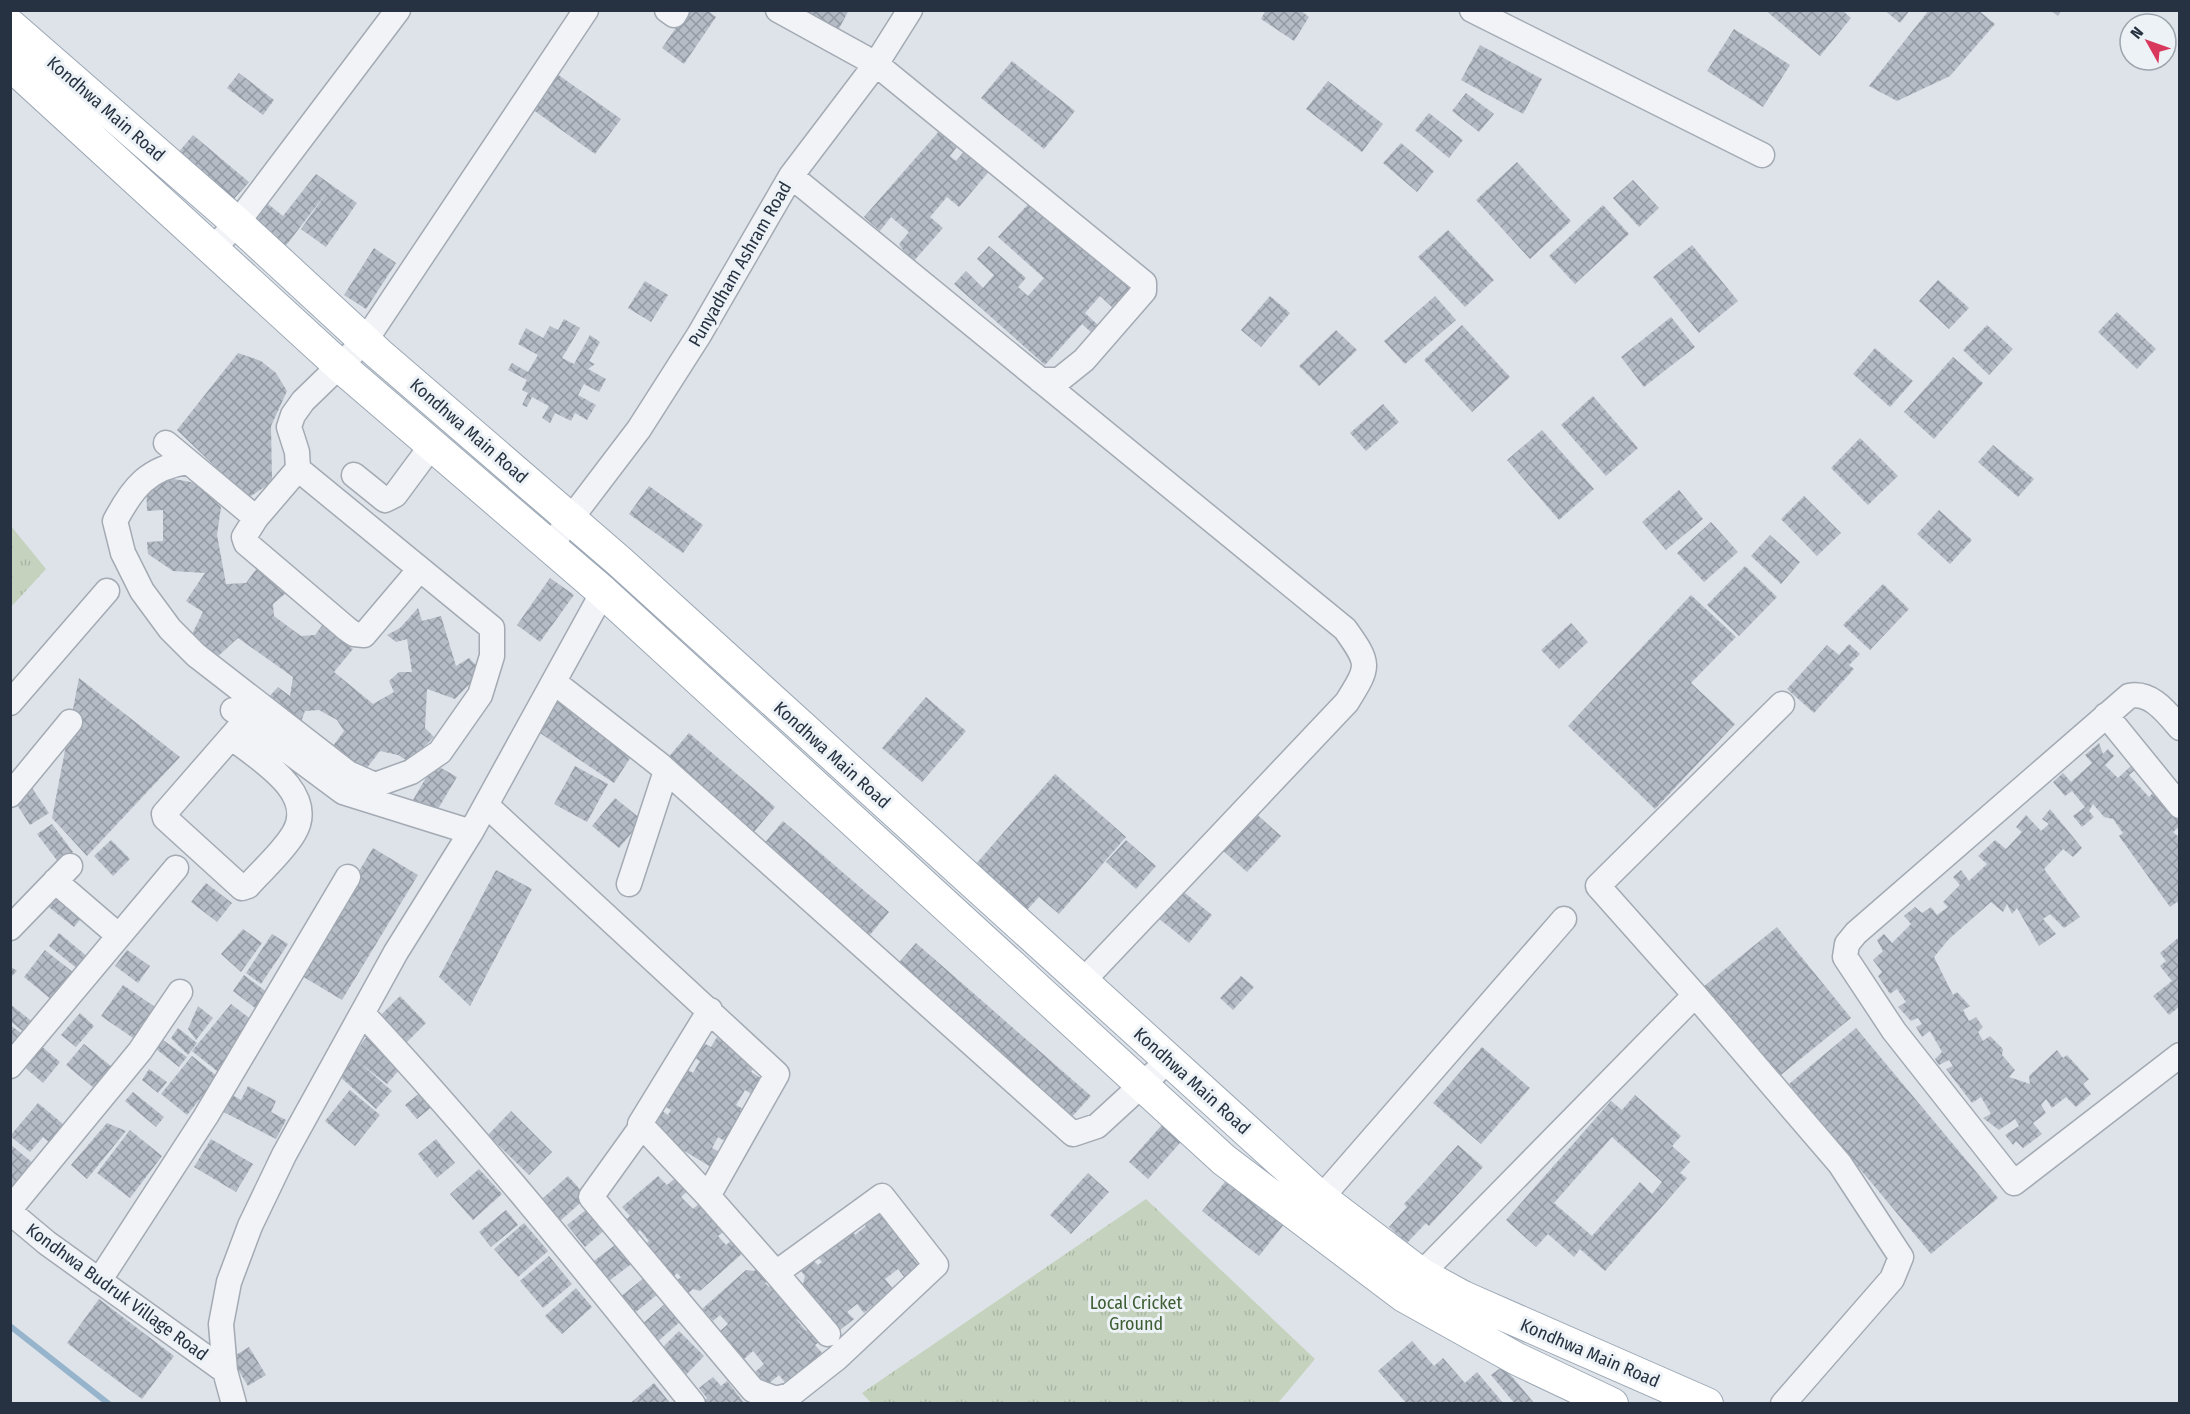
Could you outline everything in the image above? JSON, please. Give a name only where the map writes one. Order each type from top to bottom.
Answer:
[{"type":"main road","name":"Kondhwa Main Road","points":[[10,25],[237,223],[365,341],[571,519],[1321,1198],[1412,1285],[1463,1297],[1707,1404]]},
{"type":"main road","name":"Kondhwa Main Road","points":[[10,64],[340,366],[603,592],[1224,1160],[1412,1285],[1516,1359],[1612,1404]]},
{"type":"street","points":[[213,249],[237,223],[398,10]]},
{"type":"street","points":[[420,569],[370,630],[364,635],[354,634],[246,543],[244,537],[248,528],[298,469],[297,452],[289,427],[293,415],[303,401],[365,341],[586,10]]},
{"type":"street","points":[[668,10],[674,15],[677,10]]},
{"type":"street","points":[[778,10],[876,64],[1144,283],[1144,291],[1084,360],[1059,380],[1040,380]]},
{"type":"street","name":"Punyadham Ashram Road","points":[[550,546],[639,429],[699,335],[791,176],[876,64],[910,10]]},
{"type":"street","points":[[1472,10],[1762,155]]},
{"type":"street","points":[[791,176],[1345,629],[1363,653],[1365,672],[1347,702],[1082,982]]},
{"type":"street","points":[[165,443],[256,518]]},
{"type":"street","points":[[354,475],[385,500],[395,495],[432,445]]},
{"type":"street","points":[[188,462],[165,465],[143,479],[126,501],[115,521],[123,553],[142,591],[170,629],[196,655],[348,773],[375,785],[411,772],[440,752],[480,696],[492,656],[492,627],[298,469]]},
{"type":"street","points":[[10,702],[107,591]]},
{"type":"street","points":[[234,1404],[225,1371],[221,1324],[229,1282],[250,1227],[284,1155],[396,952],[471,832],[603,592]]},
{"type":"street","points":[[554,682],[666,771],[1073,1134],[1097,1126],[1168,1060]]},
{"type":"street","points":[[2180,728],[2162,708],[2150,699],[2136,694],[2129,696],[1856,933],[1847,944],[1845,957],[1894,1031],[2014,1183],[2180,1054]]},
{"type":"street","points":[[1782,704],[1598,886],[1840,1164],[1901,1257],[1892,1279],[1783,1404]]},
{"type":"street","points":[[2106,715],[2180,806]]},
{"type":"street","points":[[10,795],[70,722]]},
{"type":"street","points":[[237,723],[343,792],[471,832]]},
{"type":"street","points":[[237,723],[292,790],[298,820],[294,833],[248,886],[242,888],[165,818],[165,814],[237,723]]},
{"type":"street","points":[[629,884],[666,771]]},
{"type":"street","points":[[486,805],[777,1074],[708,1196]]},
{"type":"street","points":[[10,1066],[176,868]]},
{"type":"street","points":[[10,928],[62,874],[119,936]]},
{"type":"street","points":[[99,1281],[206,1116],[348,877]]},
{"type":"street","points":[[1321,1198],[1564,919]]},
{"type":"street","points":[[10,1211],[141,1051],[180,992]]},
{"type":"street","points":[[1412,1285],[1695,995]]},
{"type":"street","points":[[710,1010],[640,1124],[708,1196],[828,1334]]},
{"type":"street","points":[[363,1014],[435,1091],[534,1206],[693,1404]]},
{"type":"street","points":[[642,1126],[591,1197],[753,1390],[776,1399],[790,1395],[837,1358],[936,1265],[882,1196],[776,1273]]},
{"type":"street","name":"Kondhwa Budruk Village Road","points":[[10,1211],[47,1243],[225,1371]]},
{"type":"green space","points":[[11,526],[46,569],[10,607]]},
{"type":"green space","name":"Local Cricket Ground","points":[[1146,1199],[1315,1359],[1278,1403],[872,1404],[862,1393]]},
{"type":"building","points":[[688,10],[707,10],[716,17],[684,64],[662,48]]},
{"type":"building","points":[[794,10],[849,10],[835,36]]},
{"type":"building","points":[[1266,10],[1300,10],[1309,17],[1294,41],[1261,19]]},
{"type":"building","points":[[1765,10],[1842,10],[1851,18],[1820,56]]},
{"type":"building","points":[[1884,10],[1910,10],[1900,23]]},
{"type":"building","points":[[1929,10],[1978,10],[1995,24],[1950,76],[1897,101],[1869,86]]},
{"type":"building","points":[[2050,10],[2062,10],[2058,16]]},
{"type":"building","points":[[1734,29],[1790,65],[1763,107],[1707,71]]},
{"type":"building","points":[[1480,45],[1542,79],[1523,114],[1461,80]]},
{"type":"building","points":[[1012,61],[1075,111],[1044,149],[981,98]]},
{"type":"building","points":[[239,73],[274,100],[263,115],[227,88]]},
{"type":"building","points":[[557,74],[621,119],[595,154],[532,109]]},
{"type":"building","points":[[1328,81],[1383,124],[1362,152],[1306,109]]},
{"type":"building","points":[[1466,93],[1494,114],[1479,132],[1452,111]]},
{"type":"building","points":[[1429,113],[1463,140],[1449,158],[1415,130]]},
{"type":"building","points":[[941,129],[959,144],[950,156],[956,161],[968,147],[992,168],[959,207],[947,197],[930,217],[943,228],[912,263],[899,244],[909,232],[891,217],[880,231],[864,217]]},
{"type":"building","points":[[193,135],[249,182],[233,200],[178,153]]},
{"type":"building","points":[[1401,143],[1434,171],[1417,192],[1383,163]]},
{"type":"building","points":[[1517,162],[1571,221],[1530,259],[1476,200]]},
{"type":"building","points":[[316,174],[357,203],[326,247],[301,229],[328,191],[284,248],[252,224],[268,204],[283,216]]},
{"type":"building","points":[[1633,180],[1659,208],[1639,227],[1613,198]]},
{"type":"building","points":[[1031,201],[1131,290],[1114,309],[1100,296],[1085,313],[1098,325],[1092,333],[1082,324],[1045,365],[954,284],[966,271],[983,288],[994,275],[977,259],[989,246],[1026,278],[1018,287],[1028,296],[1044,278],[998,237]]},
{"type":"building","points":[[1603,205],[1629,234],[1575,284],[1549,256]]},
{"type":"building","points":[[1448,230],[1494,280],[1465,307],[1418,257]]},
{"type":"building","points":[[1692,245],[1738,301],[1699,333],[1653,277]]},
{"type":"building","points":[[374,248],[396,263],[366,309],[344,295]]},
{"type":"building","points":[[1938,280],[1969,308],[1949,329],[1919,301]]},
{"type":"building","points":[[645,281],[668,295],[651,322],[628,308]]},
{"type":"building","points":[[1270,296],[1290,313],[1261,347],[1241,330]]},
{"type":"building","points":[[1435,296],[1456,320],[1405,364],[1384,341]]},
{"type":"building","points":[[2117,312],[2156,349],[2137,369],[2098,332]]},
{"type":"building","points":[[1671,317],[1695,347],[1644,387],[1621,357]]},
{"type":"building","points":[[564,319],[580,328],[562,358],[574,364],[590,335],[600,342],[589,361],[595,364],[588,369],[606,379],[599,392],[584,384],[578,395],[596,405],[587,420],[575,413],[571,421],[555,413],[550,423],[542,418],[549,406],[532,397],[527,407],[522,405],[528,393],[522,390],[527,380],[508,370],[512,363],[528,372],[538,355],[518,344],[526,328],[543,338],[550,326],[558,330]]},
{"type":"building","points":[[1462,325],[1510,377],[1472,412],[1424,360]]},
{"type":"building","points":[[1987,325],[2013,349],[1989,375],[1963,350]]},
{"type":"building","points":[[1336,330],[1357,350],[1319,386],[1299,366]]},
{"type":"building","points":[[1875,348],[1913,381],[1890,407],[1853,374]]},
{"type":"building","points":[[238,353],[261,361],[276,373],[287,391],[271,426],[272,482],[248,498],[177,430]]},
{"type":"building","points":[[1953,357],[1983,383],[1934,439],[1904,412]]},
{"type":"building","points":[[1593,396],[1638,448],[1606,476],[1561,425]]},
{"type":"building","points":[[1383,404],[1399,422],[1366,451],[1350,433]]},
{"type":"building","points":[[1542,430],[1594,489],[1559,520],[1507,460]]},
{"type":"building","points":[[1860,438],[1898,476],[1868,505],[1831,468]]},
{"type":"building","points":[[1993,445],[2034,479],[2018,497],[1978,462]]},
{"type":"building","points":[[174,479],[196,483],[221,507],[217,535],[226,584],[246,583],[257,568],[286,593],[273,604],[274,616],[301,636],[315,635],[324,623],[353,649],[334,672],[373,704],[394,692],[389,681],[399,672],[412,672],[407,639],[396,642],[387,635],[400,628],[418,608],[422,621],[441,616],[456,666],[469,658],[482,671],[455,699],[427,689],[425,728],[434,737],[409,762],[398,755],[380,751],[363,773],[330,750],[344,731],[337,720],[319,710],[305,711],[299,727],[267,699],[278,687],[290,696],[293,677],[238,638],[216,658],[190,638],[203,612],[186,601],[205,573],[173,571],[148,554],[147,542],[163,541],[163,510],[147,511],[146,483]]},
{"type":"building","points":[[649,486],[703,525],[683,553],[629,514]]},
{"type":"building","points":[[1679,490],[1703,519],[1666,550],[1642,522]]},
{"type":"building","points":[[1804,496],[1841,533],[1817,556],[1781,519]]},
{"type":"building","points":[[1939,510],[1972,540],[1950,564],[1917,534]]},
{"type":"building","points":[[1711,522],[1738,552],[1704,582],[1677,553]]},
{"type":"building","points":[[1770,535],[1800,562],[1781,584],[1751,556]]},
{"type":"building","points":[[1745,566],[1777,597],[1739,636],[1707,605]]},
{"type":"building","points":[[550,578],[574,595],[540,642],[517,625]]},
{"type":"building","points":[[1883,584],[1909,609],[1870,650],[1843,625]]},
{"type":"building","points":[[1691,595],[1736,637],[1691,683],[1735,724],[1655,809],[1568,726]]},
{"type":"building","points":[[1571,623],[1588,642],[1559,669],[1541,650]]},
{"type":"building","points":[[1849,644],[1860,654],[1849,665],[1854,669],[1814,713],[1787,689],[1827,645],[1839,655]]},
{"type":"building","points":[[79,678],[180,757],[87,856],[52,818]]},
{"type":"building","points":[[926,697],[966,731],[922,782],[882,748]]},
{"type":"building","points":[[560,698],[636,749],[614,783],[537,731]]},
{"type":"building","points":[[689,733],[775,807],[753,833],[666,760]]},
{"type":"building","points":[[2099,743],[2103,754],[2108,749],[2114,756],[2105,765],[2118,778],[2132,765],[2136,769],[2129,775],[2149,797],[2155,791],[2180,819],[2180,826],[2173,832],[2180,838],[2180,906],[2177,902],[2170,907],[2119,836],[2123,833],[2113,819],[2104,817],[2093,804],[2089,811],[2094,817],[2082,827],[2073,816],[2085,807],[2072,791],[2065,796],[2053,782],[2063,773],[2071,782],[2092,763],[2085,755]]},
{"type":"building","points":[[434,764],[457,777],[435,814],[413,800]]},
{"type":"building","points":[[575,766],[608,784],[587,822],[554,804]]},
{"type":"building","points":[[1055,774],[1126,837],[1059,914],[1039,897],[1026,911],[975,865]]},
{"type":"building","points":[[32,788],[49,813],[30,825],[14,800]]},
{"type":"building","points":[[615,798],[642,820],[619,848],[592,826]]},
{"type":"building","points":[[2050,809],[2082,848],[2073,857],[2063,849],[2044,869],[2080,917],[2064,928],[2050,914],[2043,919],[2056,934],[2039,946],[2017,908],[2012,914],[2007,904],[2003,912],[1991,902],[1949,939],[1934,957],[1953,995],[1957,992],[1970,1006],[1963,1010],[1969,1021],[1976,1017],[1983,1027],[1978,1032],[1983,1041],[1990,1036],[2003,1049],[2002,1055],[2015,1070],[2009,1077],[2030,1084],[2029,1076],[2057,1050],[2063,1058],[2067,1055],[2089,1079],[2083,1084],[2091,1094],[2076,1107],[2066,1097],[2052,1108],[2046,1099],[2041,1105],[2046,1113],[2033,1123],[2042,1134],[2023,1148],[2016,1141],[2013,1145],[2005,1135],[2019,1126],[2015,1119],[1999,1130],[1983,1118],[1991,1114],[1981,1097],[1972,1103],[1946,1069],[1953,1066],[1949,1060],[1939,1065],[1935,1059],[1942,1052],[1930,1031],[1922,1037],[1916,1027],[1922,1024],[1918,1018],[1911,1021],[1898,1007],[1906,1002],[1897,989],[1890,994],[1878,976],[1882,972],[1873,960],[1883,951],[1877,940],[1884,934],[1892,943],[1911,924],[1904,916],[1915,907],[1922,913],[1931,907],[1937,915],[1948,907],[1943,902],[1960,885],[1953,877],[1961,870],[1969,881],[1987,864],[1978,856],[1995,840],[2006,849],[2022,832],[2016,827],[2026,815],[2041,831],[2049,824],[2042,819]]},
{"type":"building","points":[[1253,811],[1281,836],[1247,872],[1220,848]]},
{"type":"building","points":[[783,821],[889,912],[869,936],[763,845]]},
{"type":"building","points":[[52,824],[73,852],[59,863],[37,834]]},
{"type":"building","points":[[111,840],[130,859],[113,876],[94,856]]},
{"type":"building","points":[[1126,840],[1156,866],[1136,889],[1106,862]]},
{"type":"building","points":[[373,848],[418,875],[342,1000],[297,973]]},
{"type":"building","points":[[496,870],[532,889],[470,1006],[439,977]]},
{"type":"building","points":[[206,883],[232,903],[217,922],[191,902]]},
{"type":"building","points":[[1180,889],[1212,915],[1189,943],[1157,917]]},
{"type":"building","points":[[55,892],[84,915],[74,927],[45,904]]},
{"type":"building","points":[[1777,927],[1851,1018],[1777,1078],[1703,987]]},
{"type":"building","points":[[243,929],[262,943],[241,972],[221,954]]},
{"type":"building","points":[[59,933],[89,958],[79,970],[49,946]]},
{"type":"building","points":[[272,934],[288,944],[261,984],[246,973]]},
{"type":"building","points":[[2178,938],[2180,1006],[2169,1015],[2153,996],[2172,981],[2160,966],[2166,961],[2160,953]]},
{"type":"building","points":[[916,943],[1091,1096],[1069,1120],[895,967]]},
{"type":"building","points":[[45,950],[74,973],[52,1000],[24,977]]},
{"type":"building","points":[[127,950],[150,966],[138,983],[115,966]]},
{"type":"building","points":[[10,966],[17,971],[10,978]]},
{"type":"building","points":[[244,975],[275,998],[263,1014],[233,991]]},
{"type":"building","points":[[1241,976],[1254,987],[1233,1010],[1220,998]]},
{"type":"building","points":[[123,985],[158,1009],[136,1040],[101,1016]]},
{"type":"building","points":[[400,996],[426,1023],[402,1047],[376,1020]]},
{"type":"building","points":[[10,1004],[34,1023],[25,1033],[10,1021]]},
{"type":"building","points":[[231,1004],[257,1024],[218,1072],[192,1051]]},
{"type":"building","points":[[198,1006],[213,1018],[196,1040],[188,1029]]},
{"type":"building","points":[[80,1013],[94,1026],[76,1047],[61,1035]]},
{"type":"building","points":[[10,1025],[21,1033],[10,1046]]},
{"type":"building","points":[[178,1028],[197,1043],[188,1055],[171,1038]]},
{"type":"building","points":[[1856,1028],[1998,1198],[1931,1254],[1789,1084]]},
{"type":"building","points":[[371,1031],[407,1061],[387,1084],[360,1063],[392,1091],[376,1109],[338,1075]]},
{"type":"building","points":[[717,1037],[757,1062],[751,1072],[764,1080],[755,1096],[745,1090],[736,1105],[747,1111],[728,1143],[718,1137],[712,1148],[720,1152],[711,1167],[661,1137],[654,1125],[662,1111],[668,1115],[671,1110],[662,1105],[685,1068],[693,1073],[700,1061],[691,1056],[700,1041],[711,1047]]},
{"type":"building","points":[[33,1039],[60,1062],[43,1083],[16,1060]]},
{"type":"building","points":[[163,1040],[187,1057],[179,1067],[156,1049]]},
{"type":"building","points":[[84,1044],[118,1072],[100,1093],[66,1065]]},
{"type":"building","points":[[1482,1047],[1530,1088],[1481,1144],[1433,1103]]},
{"type":"building","points":[[192,1056],[218,1077],[187,1115],[161,1094]]},
{"type":"building","points":[[149,1069],[167,1082],[158,1093],[142,1080]]},
{"type":"building","points":[[248,1086],[276,1101],[271,1112],[286,1120],[276,1139],[216,1108],[225,1091],[241,1100]]},
{"type":"building","points":[[426,1088],[438,1102],[417,1119],[405,1105]]},
{"type":"building","points":[[350,1090],[380,1115],[355,1146],[325,1121]]},
{"type":"building","points":[[133,1092],[164,1117],[156,1127],[125,1101]]},
{"type":"building","points":[[1635,1095],[1681,1136],[1672,1146],[1690,1162],[1680,1173],[1687,1178],[1605,1271],[1580,1249],[1574,1257],[1548,1234],[1536,1247],[1506,1220],[1611,1101],[1622,1110]],"holes":[[[1612,1137],[1662,1182],[1652,1194],[1640,1182],[1592,1236],[1554,1203]]]},
{"type":"building","points":[[38,1103],[70,1130],[55,1147],[43,1137],[30,1152],[10,1136]]},
{"type":"building","points":[[511,1111],[552,1152],[529,1175],[488,1135]]},
{"type":"building","points":[[1169,1117],[1188,1134],[1148,1179],[1129,1162]]},
{"type":"building","points":[[107,1123],[126,1131],[87,1179],[71,1165]]},
{"type":"building","points":[[130,1130],[162,1156],[130,1198],[97,1173]]},
{"type":"building","points":[[211,1139],[253,1164],[236,1192],[194,1167]]},
{"type":"building","points":[[436,1139],[455,1163],[437,1178],[418,1154]]},
{"type":"building","points":[[10,1144],[34,1164],[10,1192]]},
{"type":"building","points":[[1458,1145],[1483,1167],[1429,1226],[1426,1223],[1407,1243],[1389,1227],[1407,1207],[1404,1204]]},
{"type":"building","points":[[479,1169],[502,1194],[473,1220],[450,1194]]},
{"type":"building","points":[[1088,1173],[1109,1192],[1071,1234],[1050,1215]]},
{"type":"building","points":[[1232,1173],[1289,1218],[1259,1256],[1202,1211]]},
{"type":"building","points":[[679,1175],[690,1189],[681,1197],[693,1209],[702,1201],[727,1229],[718,1236],[726,1245],[733,1239],[744,1252],[700,1291],[693,1289],[687,1294],[676,1281],[681,1277],[677,1273],[670,1280],[642,1247],[649,1241],[640,1230],[632,1237],[621,1224],[630,1216],[622,1207],[658,1176],[667,1185]]},
{"type":"building","points":[[568,1176],[587,1197],[560,1221],[542,1199]]},
{"type":"building","points":[[591,1206],[608,1227],[585,1247],[567,1225]]},
{"type":"building","points":[[873,1207],[881,1217],[890,1209],[920,1246],[910,1254],[919,1266],[905,1278],[898,1269],[885,1279],[893,1289],[864,1313],[857,1304],[847,1312],[854,1319],[840,1330],[803,1284],[805,1276],[801,1271],[814,1261],[818,1265],[822,1262],[816,1255],[850,1228],[855,1235],[866,1226],[860,1218]]},
{"type":"building","points":[[506,1210],[518,1225],[491,1247],[479,1232]]},
{"type":"building","points":[[524,1223],[548,1251],[518,1277],[494,1249]]},
{"type":"building","points":[[619,1242],[634,1262],[609,1281],[594,1261]]},
{"type":"building","points":[[549,1256],[572,1284],[543,1308],[520,1281]]},
{"type":"building","points":[[760,1267],[770,1279],[765,1283],[769,1287],[776,1281],[804,1314],[797,1320],[806,1331],[814,1324],[825,1337],[815,1345],[823,1354],[787,1385],[779,1375],[767,1385],[755,1372],[764,1364],[753,1351],[743,1360],[719,1332],[728,1324],[720,1315],[713,1321],[702,1309],[746,1270],[754,1271]]},
{"type":"building","points":[[650,1273],[663,1290],[632,1315],[619,1298]]},
{"type":"building","points":[[576,1288],[592,1307],[562,1334],[545,1316]]},
{"type":"building","points":[[99,1299],[174,1356],[142,1399],[67,1343]]},
{"type":"building","points":[[667,1302],[682,1320],[655,1344],[640,1326]]},
{"type":"building","points":[[679,1331],[704,1356],[683,1378],[658,1352]]},
{"type":"building","points":[[1412,1341],[1434,1366],[1443,1358],[1465,1383],[1477,1372],[1504,1404],[1407,1404],[1378,1371]]},
{"type":"building","points":[[249,1347],[266,1375],[248,1386],[231,1358]]},
{"type":"building","points":[[1503,1366],[1535,1404],[1515,1404],[1491,1375]]},
{"type":"building","points":[[713,1377],[721,1386],[727,1381],[745,1404],[706,1404],[704,1401],[707,1398],[699,1388]]},
{"type":"building","points":[[654,1383],[671,1404],[629,1404]]},
{"type":"waterway","points":[[10,1326],[109,1404]]}]
